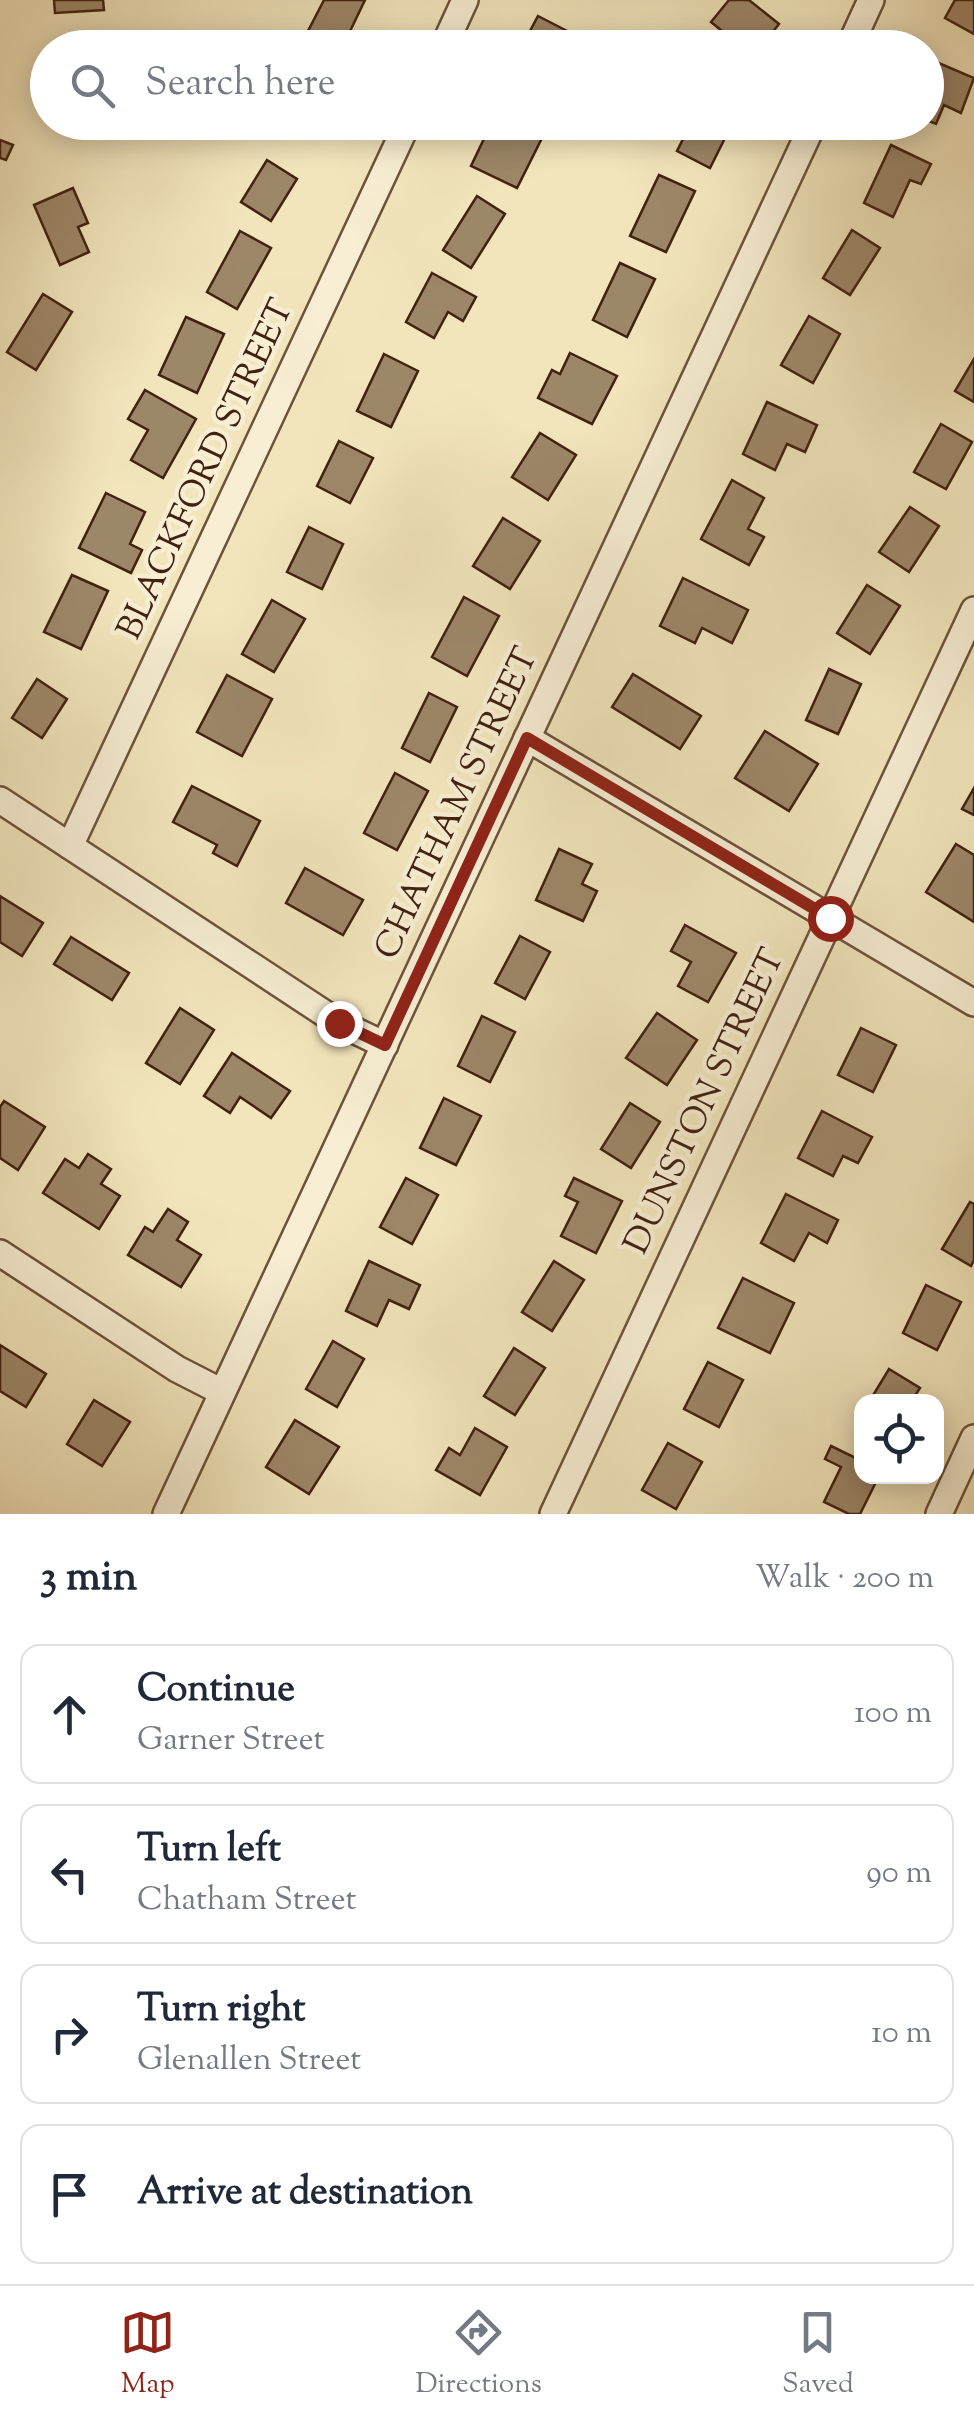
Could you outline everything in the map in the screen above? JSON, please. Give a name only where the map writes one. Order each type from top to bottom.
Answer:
[{"type":"street","points":[[451,30],[465,0]]},
{"type":"street","points":[[857,30],[871,0]]},
{"type":"street","name":"BLACKFORD STREET","points":[[70,846],[400,140]]},
{"type":"street","name":"CHATHAM STREET","points":[[166,1514],[806,140]]},
{"type":"street","name":"DUNSTON STREET","points":[[553,1514],[974,610]]},
{"type":"street","points":[[527,738],[974,1003]]},
{"type":"street","points":[[0,800],[339,1023],[385,1045]]},
{"type":"street","points":[[0,1253],[177,1369],[222,1392]]},
{"type":"street","points":[[939,1514],[974,1438]]},
{"type":"building","points":[[54,0],[103,0],[104,10],[55,13]]},
{"type":"building","points":[[324,0],[365,0],[351,30],[309,30]]},
{"type":"building","points":[[729,0],[749,0],[779,24],[774,30],[721,30],[711,22]]},
{"type":"building","points":[[955,0],[974,0],[974,34],[945,18]]},
{"type":"building","points":[[538,16],[565,30],[531,30]]},
{"type":"building","points":[[944,65],[974,78],[961,113],[944,105]]},
{"type":"building","points":[[0,140],[13,145],[6,160],[0,158]]},
{"type":"building","points":[[483,140],[541,140],[517,188],[471,166]]},
{"type":"building","points":[[682,140],[724,140],[710,168],[677,151]]},
{"type":"building","points":[[891,145],[931,164],[921,184],[910,180],[893,217],[864,203]]},
{"type":"building","points":[[267,160],[297,179],[271,221],[241,202]]},
{"type":"building","points":[[659,175],[695,191],[666,252],[630,236]]},
{"type":"building","points":[[73,188],[88,223],[78,227],[89,252],[60,265],[34,205]]},
{"type":"building","points":[[477,196],[505,214],[471,268],[443,250]]},
{"type":"building","points":[[852,230],[880,248],[850,295],[823,278]]},
{"type":"building","points":[[240,231],[271,248],[237,309],[207,292]]},
{"type":"building","points":[[620,263],[655,279],[627,337],[593,320]]},
{"type":"building","points":[[432,273],[476,297],[463,321],[448,312],[434,338],[406,322]]},
{"type":"building","points":[[43,294],[72,312],[36,370],[7,352]]},
{"type":"building","points":[[809,316],[840,334],[813,383],[781,365]]},
{"type":"building","points":[[186,317],[224,334],[197,393],[159,375]]},
{"type":"building","points":[[570,353],[617,376],[592,424],[538,398],[552,370],[560,374]]},
{"type":"building","points":[[384,354],[418,371],[391,427],[357,411]]},
{"type":"building","points":[[974,359],[974,402],[955,391]]},
{"type":"building","points":[[145,390],[196,419],[163,478],[131,460],[148,430],[128,419]]},
{"type":"building","points":[[767,402],[817,425],[805,452],[787,444],[775,470],[743,454]]},
{"type":"building","points":[[941,424],[972,442],[946,489],[914,472]]},
{"type":"building","points":[[540,433],[576,455],[548,500],[512,477]]},
{"type":"building","points":[[339,441],[373,458],[350,503],[317,486]]},
{"type":"building","points":[[732,480],[764,498],[748,529],[764,537],[749,565],[701,539]]},
{"type":"building","points":[[106,493],[145,512],[130,544],[142,550],[131,573],[79,548]]},
{"type":"building","points":[[910,507],[939,526],[909,572],[879,552]]},
{"type":"building","points":[[503,518],[540,541],[510,589],[473,566]]},
{"type":"building","points":[[309,527],[343,544],[322,589],[287,572]]},
{"type":"building","points":[[72,575],[108,591],[81,649],[44,632]]},
{"type":"building","points":[[683,578],[748,610],[732,643],[702,628],[695,643],[660,626]]},
{"type":"building","points":[[867,585],[900,606],[870,654],[837,633]]},
{"type":"building","points":[[464,597],[499,616],[467,676],[432,657]]},
{"type":"building","points":[[272,600],[305,619],[274,672],[242,654]]},
{"type":"building","points":[[829,669],[861,684],[838,734],[806,720]]},
{"type":"building","points":[[633,674],[701,716],[680,749],[612,707]]},
{"type":"building","points":[[227,675],[272,699],[242,756],[197,732]]},
{"type":"building","points":[[37,679],[67,699],[42,738],[12,718]]},
{"type":"building","points":[[429,693],[457,707],[430,762],[402,748]]},
{"type":"building","points":[[765,731],[818,764],[789,811],[735,778]]},
{"type":"building","points":[[395,773],[428,791],[397,850],[364,833]]},
{"type":"building","points":[[192,786],[260,821],[237,866],[213,853],[217,845],[173,822]]},
{"type":"building","points":[[974,788],[974,815],[962,809]]},
{"type":"building","points":[[956,844],[974,855],[974,922],[926,892]]},
{"type":"building","points":[[559,849],[592,864],[582,884],[597,891],[583,921],[536,900]]},
{"type":"building","points":[[305,868],[363,900],[343,935],[286,903]]},
{"type":"building","points":[[0,896],[43,923],[22,956],[0,942]]},
{"type":"building","points":[[685,925],[736,953],[708,1002],[678,986],[691,962],[671,951]]},
{"type":"building","points":[[520,936],[550,952],[525,999],[495,983]]},
{"type":"building","points":[[71,937],[129,973],[112,1000],[54,964]]},
{"type":"building","points":[[180,1008],[214,1030],[180,1084],[146,1063]]},
{"type":"building","points":[[657,1013],[697,1040],[667,1085],[626,1058]]},
{"type":"building","points":[[482,1016],[515,1032],[490,1082],[458,1066]]},
{"type":"building","points":[[861,1028],[896,1045],[873,1092],[838,1075]]},
{"type":"building","points":[[232,1053],[290,1091],[271,1118],[240,1097],[230,1113],[204,1096]]},
{"type":"building","points":[[444,1098],[481,1116],[456,1165],[420,1148]]},
{"type":"building","points":[[4,1101],[45,1127],[18,1170],[0,1158],[0,1107]]},
{"type":"building","points":[[630,1103],[660,1122],[631,1168],[601,1149]]},
{"type":"building","points":[[822,1111],[872,1137],[858,1163],[843,1156],[833,1176],[798,1158]]},
{"type":"building","points":[[88,1154],[111,1169],[101,1184],[120,1196],[99,1229],[43,1193],[65,1159],[79,1168]]},
{"type":"building","points":[[406,1178],[438,1195],[412,1244],[380,1227]]},
{"type":"building","points":[[574,1178],[622,1201],[596,1253],[561,1236],[578,1202],[565,1196]]},
{"type":"building","points":[[786,1194],[838,1220],[827,1243],[809,1233],[794,1261],[761,1243]]},
{"type":"building","points":[[970,1202],[974,1204],[971,1266],[942,1249]]},
{"type":"building","points":[[168,1209],[188,1222],[177,1240],[201,1255],[181,1287],[128,1255],[145,1227],[153,1232]]},
{"type":"building","points":[[369,1261],[420,1285],[409,1309],[389,1300],[377,1326],[346,1311]]},
{"type":"building","points":[[554,1261],[584,1280],[552,1331],[522,1312]]},
{"type":"building","points":[[743,1278],[794,1303],[770,1353],[718,1328]]},
{"type":"building","points":[[926,1285],[961,1302],[937,1350],[903,1333]]},
{"type":"building","points":[[333,1341],[364,1359],[337,1407],[306,1389]]},
{"type":"building","points":[[0,1345],[46,1374],[26,1407],[0,1391]]},
{"type":"building","points":[[514,1348],[545,1368],[515,1415],[484,1396]]},
{"type":"building","points":[[708,1362],[743,1380],[719,1427],[684,1409]]},
{"type":"building","points":[[889,1369],[920,1388],[916,1394],[874,1394]]},
{"type":"building","points":[[94,1400],[130,1422],[102,1466],[67,1444]]},
{"type":"building","points":[[295,1420],[339,1447],[309,1494],[266,1467]]},
{"type":"building","points":[[475,1428],[507,1447],[480,1495],[436,1470],[449,1448],[460,1455]]},
{"type":"building","points":[[668,1443],[702,1462],[676,1509],[642,1490]]},
{"type":"building","points":[[831,1446],[854,1457],[854,1484],[875,1484],[860,1514],[849,1514],[824,1502],[841,1467],[825,1459]]},
{"type":"route","points":[[339,1023],[385,1045],[527,738],[830,918]]}]
